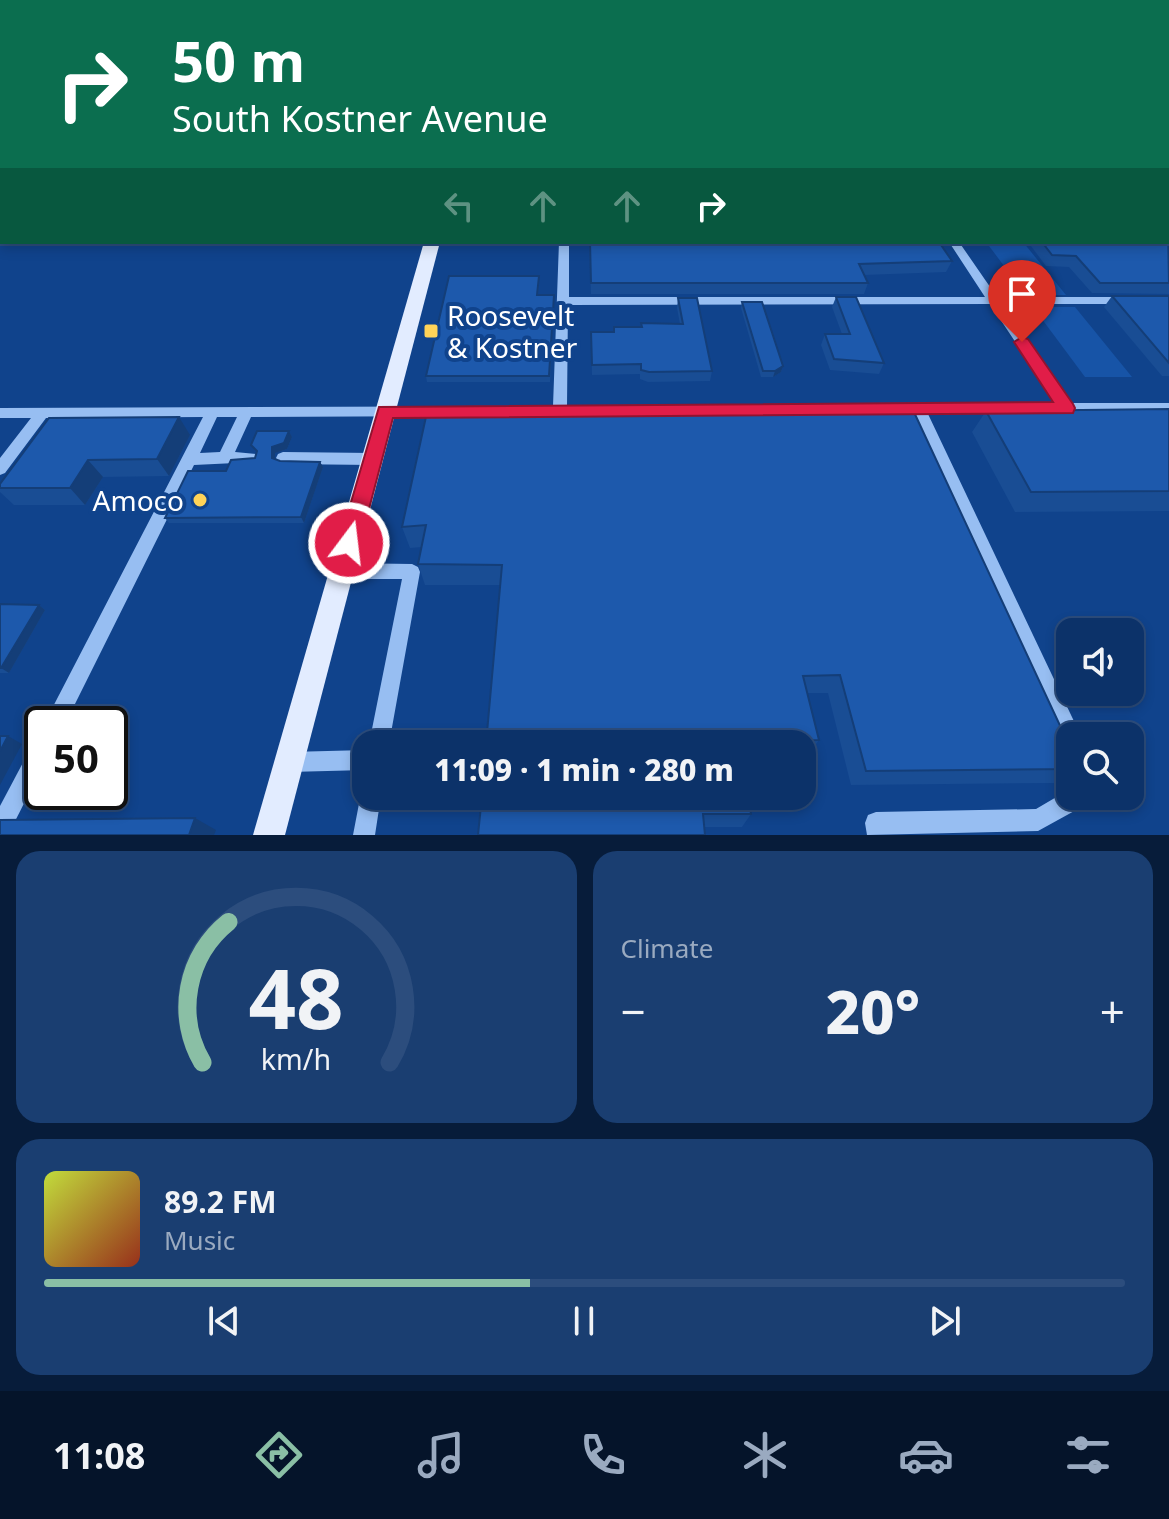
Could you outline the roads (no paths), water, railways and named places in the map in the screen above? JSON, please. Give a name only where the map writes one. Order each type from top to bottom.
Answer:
[{"type":"main road","points":[[269,835],[431,244]]},
{"type":"street","points":[[560,411],[564,244]]},
{"type":"street","points":[[955,244],[1066,408]]},
{"type":"street","points":[[563,301],[1139,300]]},
{"type":"street","points":[[0,413],[1169,408]]},
{"type":"street","points":[[919,409],[1064,722]]},
{"type":"street","points":[[63,706],[213,412]]},
{"type":"street","points":[[225,458],[246,412]]},
{"type":"street","points":[[0,469],[42,413]]},
{"type":"street","points":[[190,459],[251,458]]},
{"type":"street","points":[[283,458],[373,459]]},
{"type":"street","points":[[342,571],[412,572],[382,730]]},
{"type":"street","points":[[289,762],[352,760]]},
{"type":"street","points":[[0,828],[24,782]]},
{"type":"street","points":[[878,835],[876,823],[1038,820],[1056,809]]},
{"type":"street","points":[[364,835],[368,810]]},
{"type":"place","name":"Roosevelt & Kostner","points":[[431,331]]},
{"type":"place","name":"Amoco","points":[[200,500]]}]
